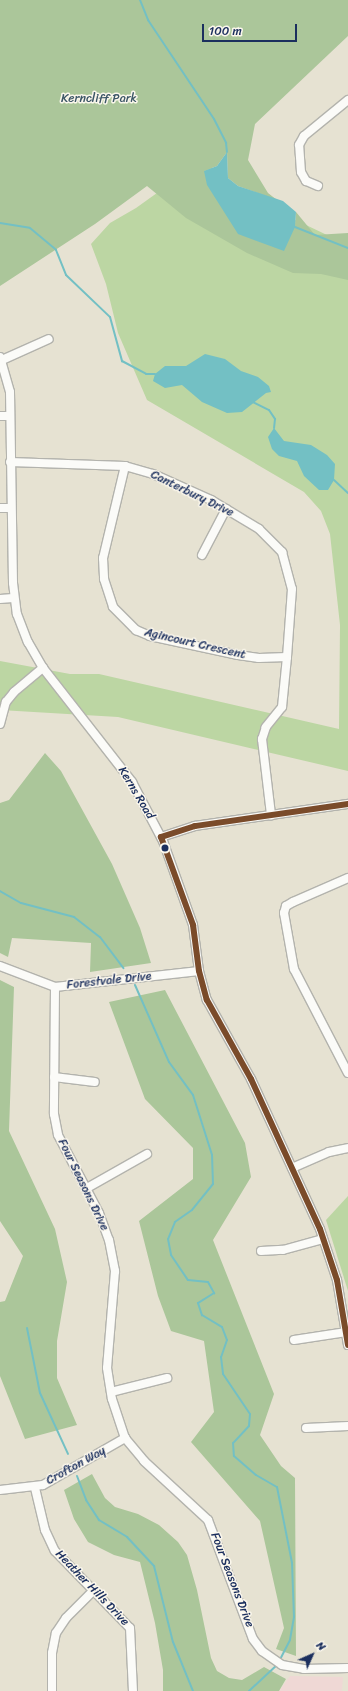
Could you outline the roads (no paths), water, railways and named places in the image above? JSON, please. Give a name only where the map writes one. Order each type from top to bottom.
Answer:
[{"type":"street","points":[[318,186],[306,181],[300,172],[299,145],[304,136],[348,100]]},
{"type":"street","points":[[1,358],[49,339]]},
{"type":"street","name":"Kerns Road","points":[[1,358],[10,392],[13,598],[28,642],[42,668],[132,782],[161,837],[193,925],[198,971],[214,1017],[251,1079],[323,1239],[337,1280],[348,1344]]},
{"type":"street","points":[[0,416],[10,416]]},
{"type":"street","name":"Canterbury Drive","points":[[10,462],[125,466],[153,474],[226,509],[260,529],[282,552],[292,590],[282,707],[266,727],[262,739],[271,815]]},
{"type":"street","name":"Agincourt Crescent","points":[[125,466],[103,558],[104,579],[113,607],[136,630],[150,636],[238,655],[259,658],[287,657]]},
{"type":"street","points":[[0,508],[11,508]]},
{"type":"street","points":[[202,555],[226,509]]},
{"type":"street","points":[[0,599],[13,598]]},
{"type":"street","points":[[0,724],[6,702],[14,692],[42,668]]},
{"type":"street","points":[[161,837],[195,826],[348,804]]},
{"type":"street","points":[[348,878],[293,902],[286,906],[284,913],[294,969],[348,1074]]},
{"type":"street","name":"Forestvale Drive","points":[[0,966],[55,987],[198,971]]},
{"type":"street","name":"Four Seasons Drive","points":[[55,987],[54,1114],[58,1134],[87,1188],[109,1240],[115,1271],[114,1301],[106,1354],[111,1392],[125,1438],[144,1461],[208,1520],[254,1639],[262,1651],[282,1665],[304,1669],[348,1668]]},
{"type":"street","points":[[54,1077],[95,1082]]},
{"type":"street","points":[[292,1168],[329,1152],[348,1148]]},
{"type":"street","points":[[87,1188],[147,1154]]},
{"type":"street","points":[[261,1251],[283,1250],[323,1239]]},
{"type":"street","points":[[294,1340],[346,1332]]},
{"type":"street","points":[[111,1392],[168,1378]]},
{"type":"street","points":[[306,1428],[348,1426]]},
{"type":"street","name":"Crofton Way","points":[[0,1490],[35,1488],[69,1472],[125,1438]]},
{"type":"street","name":"Heather Hills Drive","points":[[35,1488],[45,1530],[55,1551],[130,1628],[134,1691]]},
{"type":"street","points":[[52,1691],[52,1653],[56,1633],[66,1618],[93,1591]]},
{"type":"water","points":[[227,152],[228,178],[238,186],[283,201],[296,212],[295,227],[284,251],[238,234],[207,185],[204,171],[217,166]]},
{"type":"water","points":[[205,354],[225,359],[241,371],[258,377],[269,386],[271,392],[266,393],[242,412],[227,413],[202,402],[182,385],[165,388],[153,381],[155,374],[165,366],[186,366]]},
{"type":"water","points":[[274,428],[284,441],[311,445],[327,455],[335,464],[334,480],[328,490],[319,490],[304,476],[297,461],[279,456],[272,449],[268,437]]},
{"type":"waterway","points":[[140,0],[148,20],[214,119],[226,143],[227,152]]},
{"type":"waterway","points":[[0,223],[30,228],[56,250],[66,275],[110,317],[122,361],[146,374],[155,374]]},
{"type":"waterway","points":[[295,227],[348,248]]},
{"type":"waterway","points":[[253,402],[269,410],[275,419],[274,428]]},
{"type":"waterway","points":[[334,480],[348,493]]},
{"type":"waterway","points":[[0,891],[21,903],[74,917],[100,937],[123,968]]},
{"type":"waterway","points":[[135,985],[169,1062],[193,1095],[212,1155],[213,1184],[192,1210],[175,1222],[168,1239],[171,1255],[188,1280],[208,1282],[214,1293],[198,1303],[202,1315],[222,1327],[227,1340],[221,1357],[223,1374],[250,1414],[249,1426],[233,1443],[234,1456],[256,1475],[277,1487],[292,1563],[294,1617],[290,1640],[281,1658]]},
{"type":"waterway","points":[[27,1328],[40,1393],[68,1454]]},
{"type":"waterway","points":[[77,1476],[86,1500],[99,1520],[127,1537],[154,1566],[173,1642],[193,1691]]},
{"type":"waterway","points":[[249,1691],[278,1664]]},
{"type":"park label","name":"Kerncliff Park","points":[[99,99]]}]
